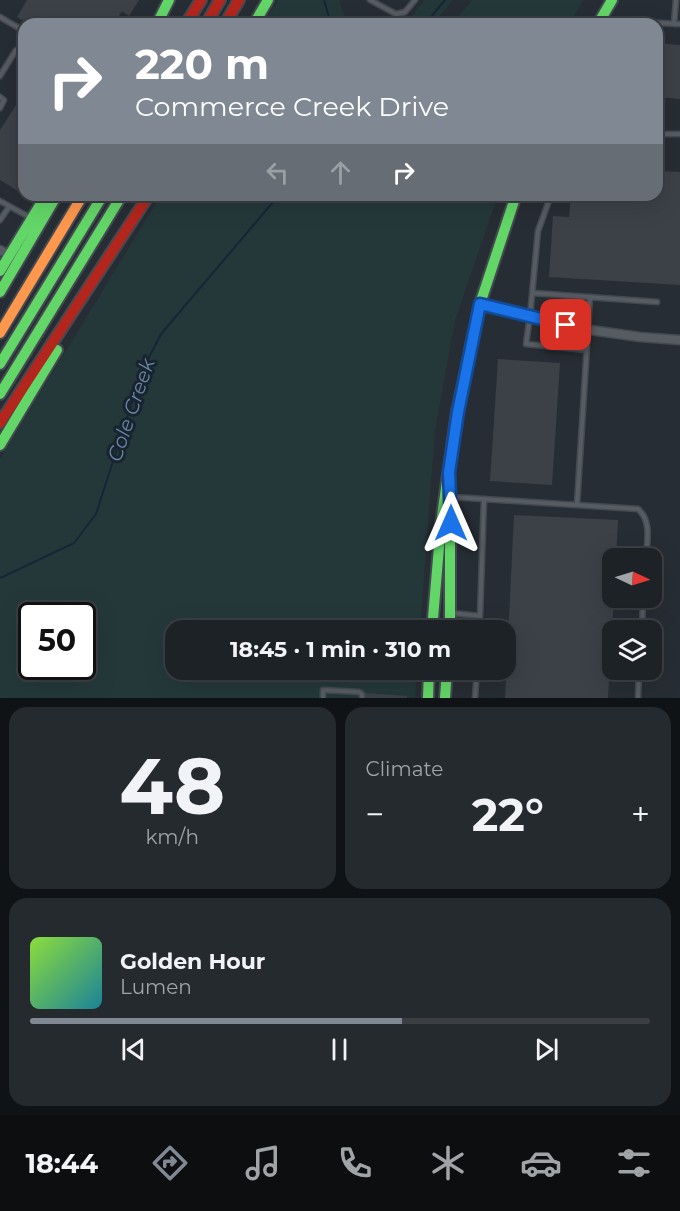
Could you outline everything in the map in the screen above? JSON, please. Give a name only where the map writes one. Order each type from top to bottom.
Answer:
[{"type":"main road","points":[[154,18],[167,0]]},
{"type":"main road","points":[[160,18],[167,0]]},
{"type":"main road","points":[[190,18],[201,0]]},
{"type":"main road","points":[[210,18],[220,0]]},
{"type":"main road","points":[[228,18],[239,0]]},
{"type":"main road","points":[[258,18],[268,0]]},
{"type":"main road","points":[[601,18],[612,0]]},
{"type":"main road","points":[[0,271],[5,253],[42,201]]},
{"type":"main road","points":[[0,292],[53,201]]},
{"type":"main road","points":[[0,333],[79,201]]},
{"type":"main road","points":[[0,364],[99,201]]},
{"type":"main road","points":[[0,394],[118,201]]},
{"type":"main road","points":[[0,423],[41,363],[122,233],[146,201]]},
{"type":"main road","points":[[0,445],[146,201]]},
{"type":"main road","points":[[433,620],[441,523],[458,412],[480,304],[514,201]]},
{"type":"main road","points":[[449,472],[451,620]]},
{"type":"main road","points":[[428,698],[429,680]]},
{"type":"main road","points":[[445,698],[446,680]]},
{"type":"street","points":[[480,304],[587,330],[680,340]]},
{"type":"lane","points":[[370,0],[396,14],[405,12],[415,0]]},
{"type":"lane","points":[[674,24],[676,0]]},
{"type":"lane","points":[[0,17],[18,28]]},
{"type":"lane","points":[[663,24],[680,24]]},
{"type":"lane","points":[[0,76],[16,50],[18,51]]},
{"type":"lane","points":[[0,97],[4,100],[0,108]]},
{"type":"lane","points":[[663,134],[680,134]]},
{"type":"lane","points":[[0,201],[32,218]]},
{"type":"lane","points":[[549,201],[538,231],[531,316],[526,344],[586,350]]},
{"type":"lane","points":[[0,220],[9,207]]},
{"type":"lane","points":[[533,293],[657,302]]},
{"type":"lane","points":[[577,505],[590,297]]},
{"type":"lane","points":[[451,497],[638,509],[645,515],[648,523],[647,548]]},
{"type":"lane","points":[[480,620],[484,499]]},
{"type":"lane","points":[[451,613],[480,616]]},
{"type":"lane","points":[[475,698],[476,680]]},
{"type":"lane","points":[[638,698],[639,680]]},
{"type":"lane","points":[[323,698],[323,690],[359,692],[362,698]]},
{"type":"green space","points":[[278,0],[339,0],[345,18],[267,18]]},
{"type":"green space","points":[[425,0],[453,0],[438,18],[410,18]]},
{"type":"green space","points":[[472,0],[583,0],[573,18],[457,18]]},
{"type":"green space","points":[[157,201],[496,201],[455,320],[435,429],[421,620],[165,620],[165,680],[416,680],[415,698],[366,694],[366,698],[0,698],[0,459]]},
{"type":"building","points":[[27,0],[139,0],[129,16],[122,11],[118,18],[17,17]]},
{"type":"building","points":[[663,44],[680,45],[680,99],[663,98]]},
{"type":"building","points":[[18,102],[18,191],[0,180],[0,130]]},
{"type":"building","points":[[663,171],[680,172],[680,285],[549,277],[553,216],[569,217],[570,201],[663,201]]},
{"type":"building","points":[[498,359],[560,363],[552,485],[490,481]]},
{"type":"building","points":[[514,515],[618,520],[617,548],[602,548],[602,608],[613,608],[613,620],[602,620],[602,680],[609,680],[608,698],[505,698],[506,680],[516,680],[516,620],[509,620]]},
{"type":"building","points":[[365,693],[407,696],[407,698],[365,698]]},
{"type":"waterway","points":[[324,0],[329,18]]},
{"type":"waterway","name":"Cole Creek","points":[[430,18],[445,0]]},
{"type":"waterway","name":"Cole Creek","points":[[0,578],[74,543],[96,514],[142,371],[161,334],[274,201]]},
{"type":"traffic: fast","points":[[160,18],[169,0]]},
{"type":"traffic: fast","points":[[258,18],[268,0]]},
{"type":"traffic: fast","points":[[602,18],[612,0]]},
{"type":"traffic: fast","points":[[0,271],[42,201]]},
{"type":"traffic: fast","points":[[0,292],[53,201]]},
{"type":"traffic: fast","points":[[0,364],[99,201]]},
{"type":"traffic: fast","points":[[0,394],[118,201]]},
{"type":"traffic: fast","points":[[433,620],[441,523],[457,412],[480,304],[514,201]]},
{"type":"traffic: fast","points":[[0,445],[57,350]]},
{"type":"traffic: fast","points":[[450,485],[450,620]]},
{"type":"traffic: fast","points":[[428,698],[429,680]]},
{"type":"traffic: fast","points":[[445,698],[446,680]]},
{"type":"traffic: slow","points":[[0,333],[79,201]]},
{"type":"traffic: jam","points":[[190,18],[201,0]]},
{"type":"traffic: jam","points":[[210,18],[220,0]]},
{"type":"traffic: jam","points":[[228,18],[239,0]]},
{"type":"traffic: jam","points":[[0,423],[145,201]]},
{"type":"route","points":[[451,523],[449,472],[458,412],[480,304],[566,325]]}]
